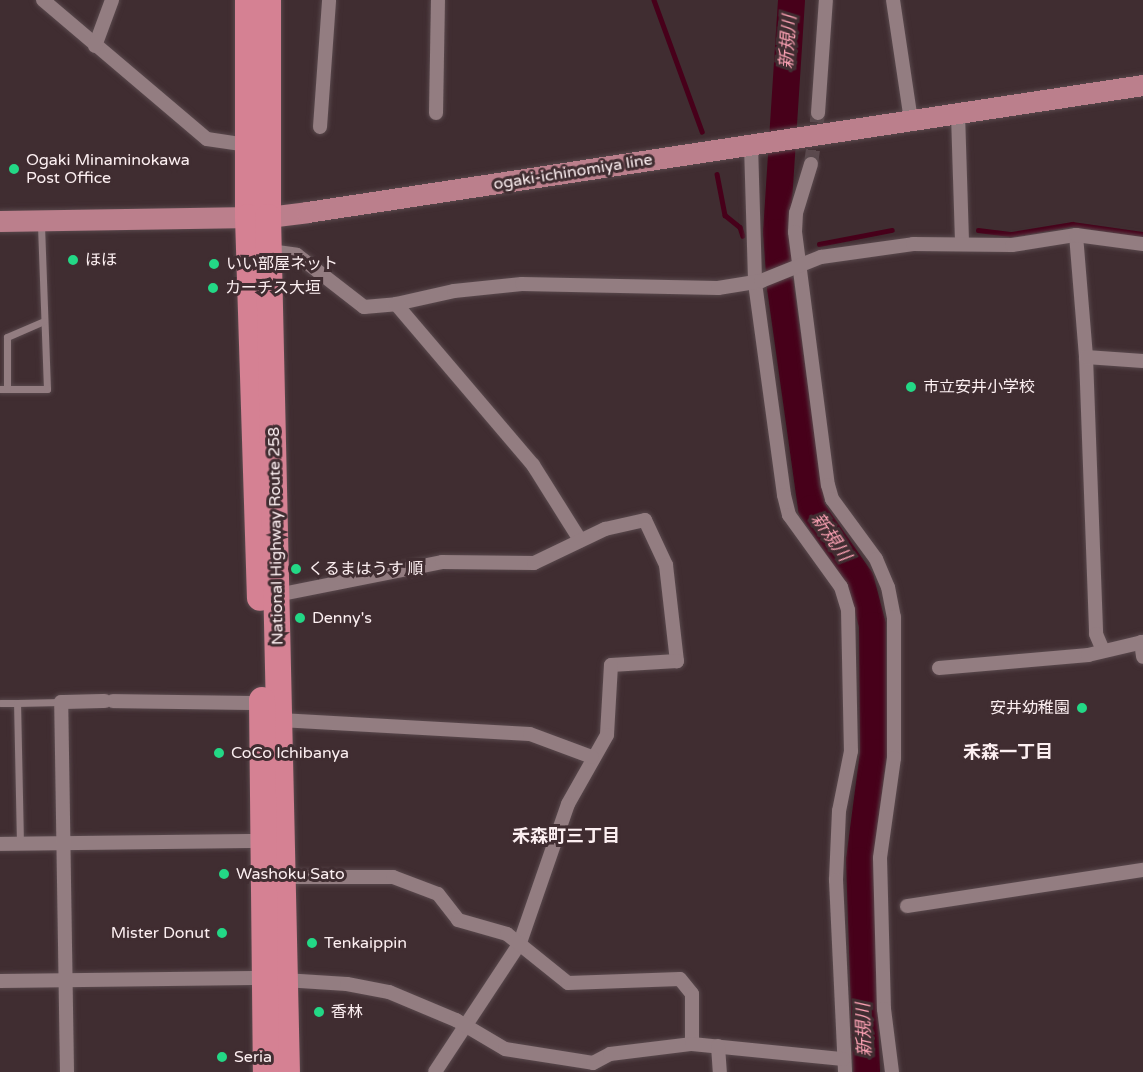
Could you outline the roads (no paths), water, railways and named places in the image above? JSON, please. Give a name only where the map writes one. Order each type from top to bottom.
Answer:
[{"type":"highway","name":"National Highway Route 258","points":[[248,0],[247,145],[258,217],[270,251],[277,595],[263,841],[287,1072]]},
{"type":"highway","name":"National Highway Route 258","points":[[266,1072],[276,979],[283,877],[271,711],[258,217],[268,0]]},
{"type":"main road","name":"ogaki-ichinomiya line","points":[[0,221],[258,217],[1143,85]]},
{"type":"street","points":[[42,0],[207,139],[247,145]]},
{"type":"street","points":[[95,46],[112,0]]},
{"type":"street","points":[[321,127],[329,0]]},
{"type":"street","points":[[436,113],[438,0]]},
{"type":"street","points":[[818,113],[826,0]]},
{"type":"street","points":[[893,0],[911,121]]},
{"type":"street","points":[[958,114],[962,242]]},
{"type":"street","points":[[0,981],[276,979],[379,990],[466,1026],[505,1049],[593,1063],[610,1054],[692,1044],[844,1065],[836,880],[839,811],[851,750],[848,610],[841,586],[789,515],[758,282],[755,144]]},
{"type":"street","points":[[812,164],[796,213],[796,268],[828,485],[832,499],[876,559],[888,587],[894,617],[894,758],[880,858],[884,1009],[892,1072]]},
{"type":"street","points":[[1076,235],[1086,357],[1096,634],[1102,648]]},
{"type":"street","points":[[270,251],[297,255],[364,307],[396,304],[453,291],[522,284],[688,289],[758,282],[796,268],[859,250],[962,242],[1012,245],[1076,235],[1143,244]]},
{"type":"street","points":[[396,304],[533,465],[580,540]]},
{"type":"street","points":[[1086,357],[1143,361]]},
{"type":"street","points":[[277,595],[442,562],[534,563],[580,540],[645,520],[666,566],[676,661],[611,665],[607,735],[592,757],[568,804],[520,943],[435,1072]]},
{"type":"street","points":[[939,668],[1088,655],[1102,648],[1142,642],[1143,657]]},
{"type":"street","points":[[67,1072],[61,702],[109,701],[271,711],[530,734],[592,757]]},
{"type":"street","points":[[0,844],[263,841]]},
{"type":"street","points":[[907,906],[1143,870]]},
{"type":"street","points":[[283,877],[393,878],[438,894],[458,920],[507,934],[568,983],[681,979],[692,994],[692,1044]]},
{"type":"street","points":[[718,1046],[720,1072]]},
{"type":"lane","points":[[41,220],[47,389],[4,389],[7,337],[44,321]]},
{"type":"lane","points":[[0,703],[61,702]]},
{"type":"lane","points":[[17,703],[20,843]]},
{"type":"waterway","points":[[654,0],[702,131]]},
{"type":"waterway","name":"新規川","points":[[791,0],[776,232],[780,287],[811,508],[860,579],[872,625],[873,752],[859,860],[866,1072]]},
{"type":"waterway","points":[[717,174],[725,215],[740,227],[743,236]]},
{"type":"waterway","points":[[978,230],[1012,234],[1072,224],[1143,234]]},
{"type":"waterway","points":[[819,244],[892,230]]},
{"type":"tunnel","points":[[811,164],[818,113]]},
{"type":"place","name":"Ogaki Minaminokawa Post Office","points":[[14,169]]},
{"type":"place","name":"ほほ","points":[[73,260]]},
{"type":"place","name":"いい部屋ネット","points":[[214,264]]},
{"type":"place","name":"カーチス大垣","points":[[213,288]]},
{"type":"place","name":"市立安井小学校","points":[[911,387]]},
{"type":"place","name":"くるまはうす 順","points":[[296,569]]},
{"type":"place","name":"Denny's","points":[[300,618]]},
{"type":"place","name":"安井幼稚園","points":[[1082,708]]},
{"type":"place","name":"CoCo Ichibanya","points":[[219,753]]},
{"type":"place","name":"Washoku Sato","points":[[224,874]]},
{"type":"place","name":"Mister Donut","points":[[222,933]]},
{"type":"place","name":"Tenkaippin","points":[[312,943]]},
{"type":"place","name":"香林","points":[[319,1012]]},
{"type":"place","name":"Seria","points":[[222,1057]]},
{"type":"district","name":"禾森一丁目","points":[[1008,752]]},
{"type":"district","name":"禾森町三丁目","points":[[566,836]]}]
